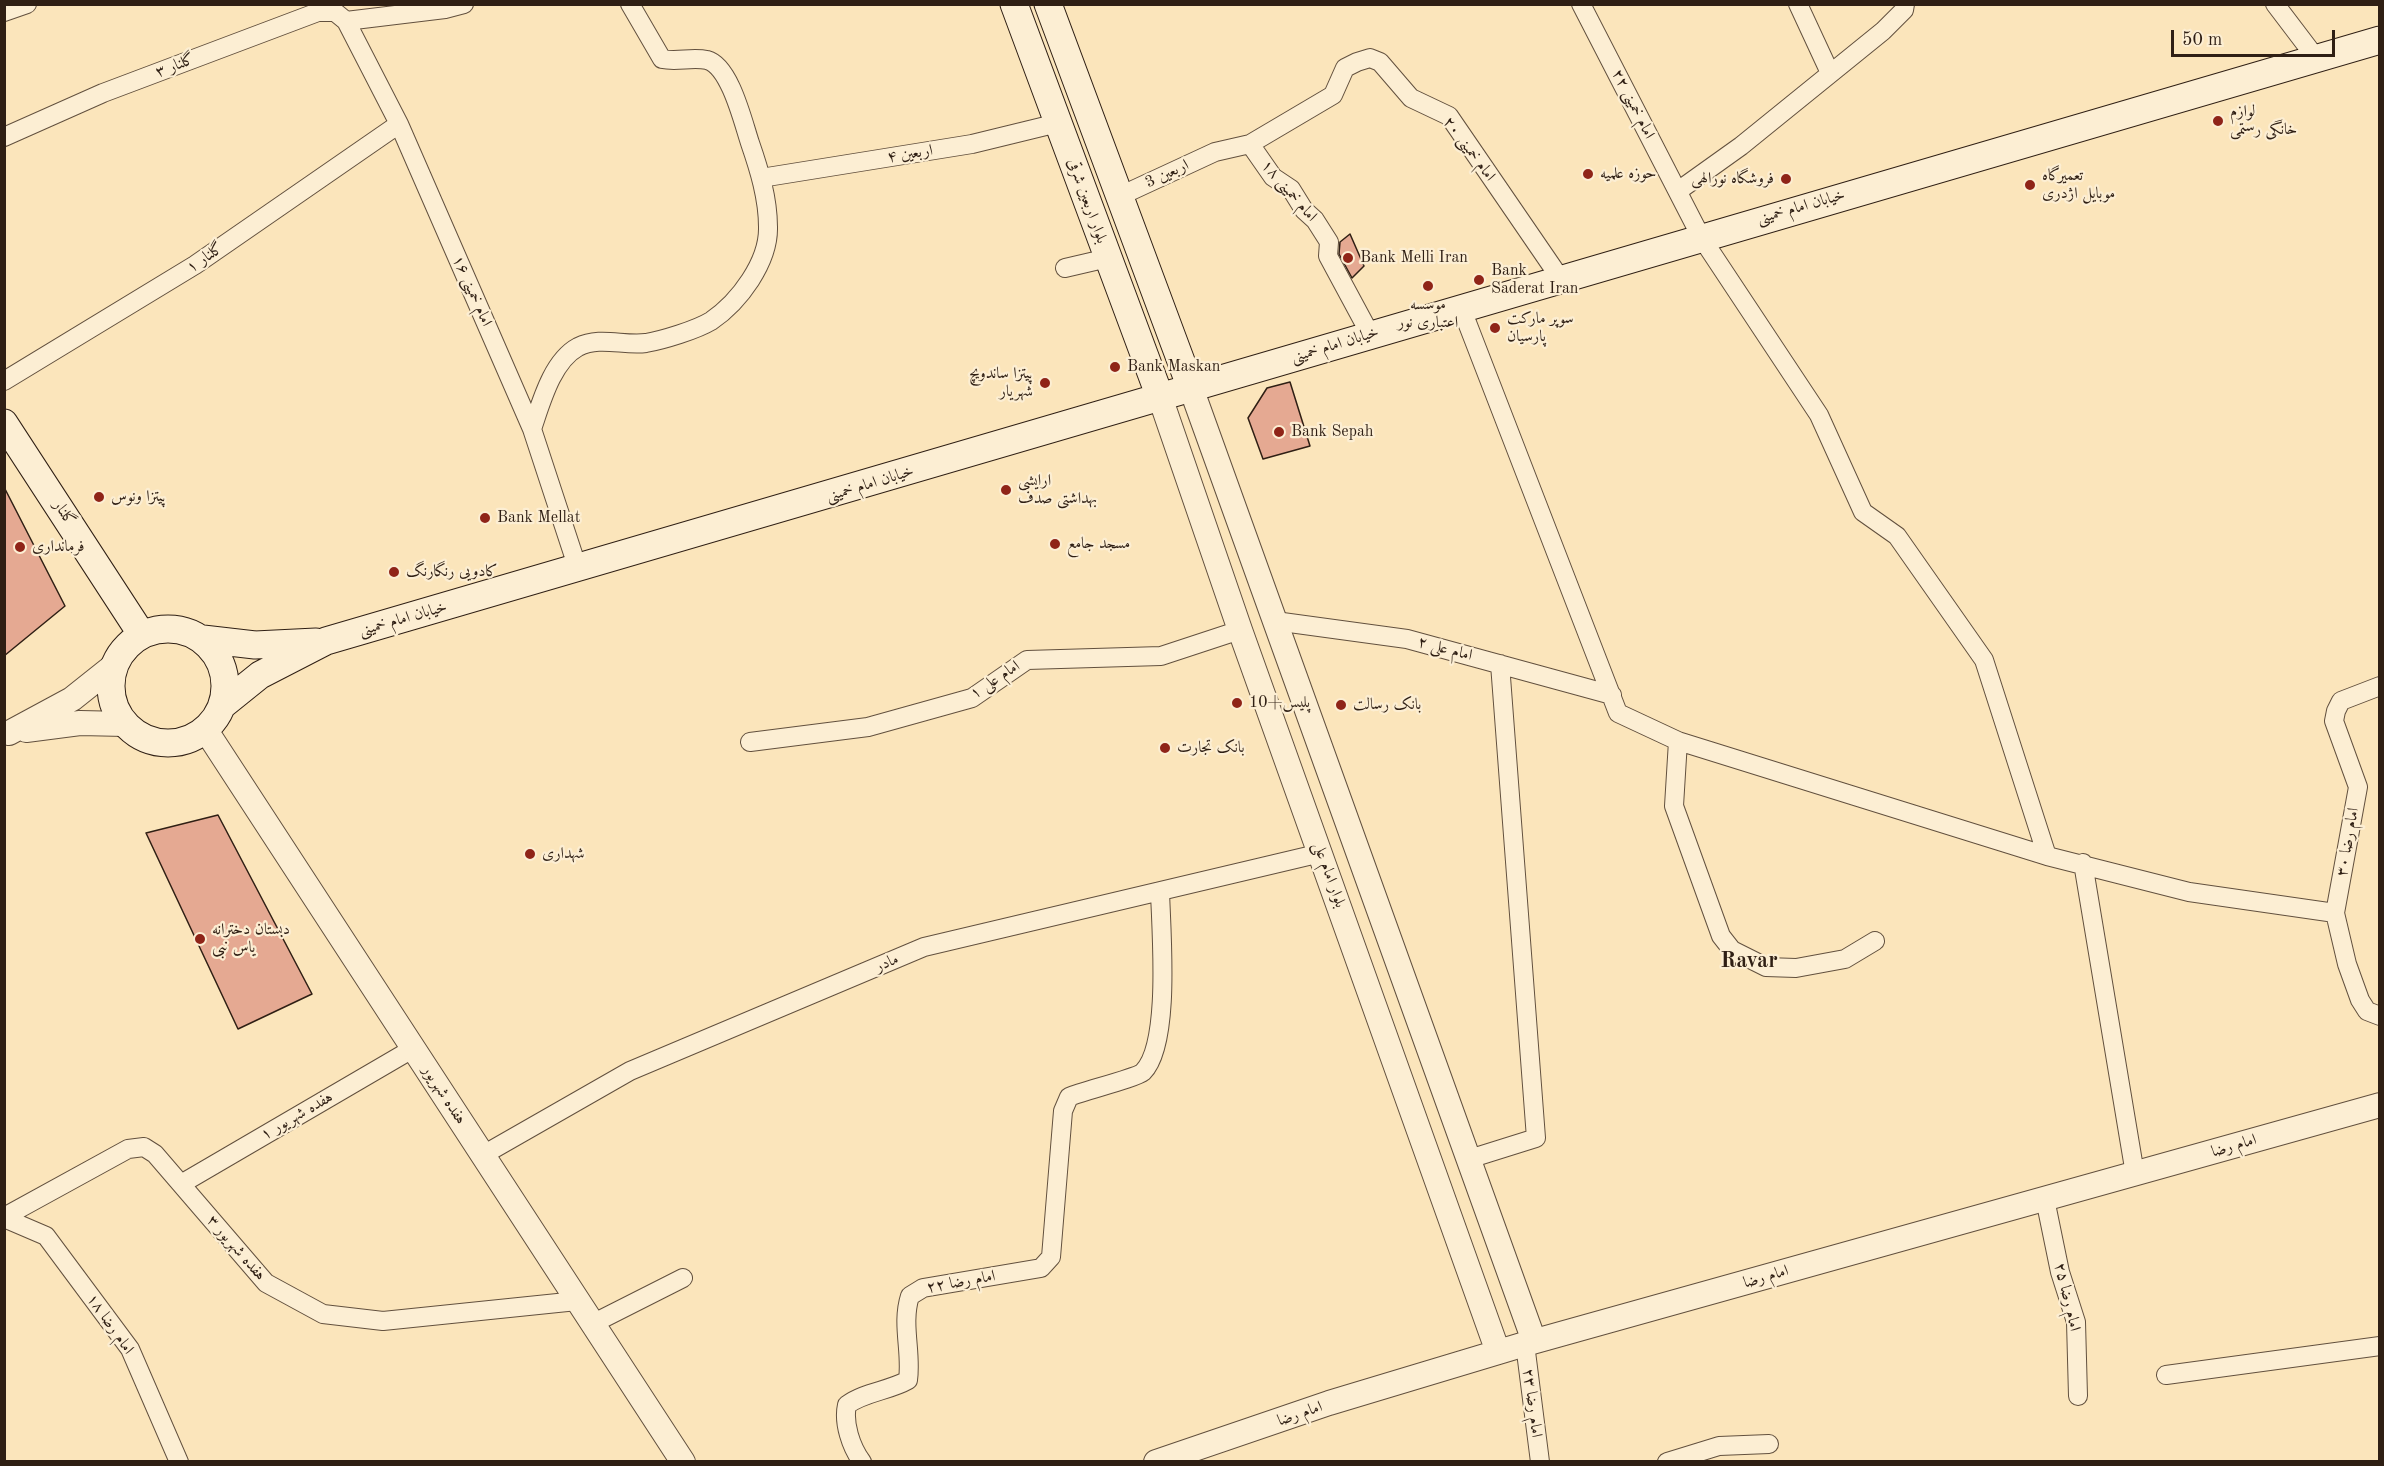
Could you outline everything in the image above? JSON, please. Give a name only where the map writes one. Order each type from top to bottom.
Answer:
[{"type":"main road","name":"بلوار اربعین شرقی","points":[[1014,4],[1160,397]]},
{"type":"main road","name":"بلوار اربعین شرقی","points":[[1048,4],[1191,388]]},
{"type":"main road","name":"خیابان امام خمینی","points":[[326,641],[811,502],[1461,307],[2316,58],[2378,45]]},
{"type":"main road","name":"گلنار","points":[[4,423],[142,635]]},
{"type":"main road","points":[[156,629],[180,629],[203,639],[255,645],[326,641],[260,675],[224,704],[211,725],[192,738],[168,744],[145,739],[125,724],[113,704],[111,680],[118,656],[135,638],[156,629]]},
{"type":"main road","points":[[203,639],[218,656],[226,679],[224,704]]},
{"type":"street","points":[[4,12],[27,4]]},
{"type":"street","name":"گلنار ۳","points":[[4,137],[103,93],[318,12],[445,9],[464,4]]},
{"type":"street","points":[[532,429],[549,382],[576,348],[592,342],[645,343],[710,321],[742,293],[762,261],[768,228],[761,178],[730,86],[718,65],[708,60],[671,61],[662,59],[630,4]]},
{"type":"street","name":"امام خمینی ۲۲","points":[[1581,4],[1701,237],[1819,415],[1863,512],[1897,536],[1984,660],[2047,856]]},
{"type":"street","points":[[1798,4],[1830,73]]},
{"type":"street","points":[[1678,191],[1741,146],[1883,31],[1904,10],[1905,4]]},
{"type":"street","points":[[2274,4],[2316,58]]},
{"type":"street","name":"امام خمینی ۱۶","points":[[337,13],[399,124],[532,429],[578,569]]},
{"type":"street","name":"امام خمینی ۲۰","points":[[1250,144],[1334,95],[1345,69],[1370,58],[1380,62],[1411,98],[1449,116],[1560,278]]},
{"type":"street","name":"اربعین ۴","points":[[761,178],[972,144],[1058,123]]},
{"type":"street","name":"گلنار ۱","points":[[4,381],[195,265],[399,124]]},
{"type":"street","name":"امام خمینی ۱۸","points":[[1215,152],[1250,144],[1273,177],[1291,189],[1304,210],[1316,220],[1329,242],[1328,256],[1370,334]]},
{"type":"street","name":"اربعین 3","points":[[1120,196],[1215,152]]},
{"type":"street","points":[[1065,268],[1108,258]]},
{"type":"street","points":[[1461,307],[1618,713],[1678,741],[2047,856],[2083,863],[2189,892],[2335,913]]},
{"type":"street","points":[[1191,388],[1469,1159],[1530,1342]]},
{"type":"street","name":"بلوار امام علی","points":[[1160,397],[1240,630],[1498,1352]]},
{"type":"street","name":"امام علی ۲","points":[[1275,621],[1407,639],[1612,695]]},
{"type":"street","name":"امام علی ۱","points":[[750,742],[868,727],[972,698],[1027,660],[1161,656],[1240,630]]},
{"type":"street","points":[[7,734],[72,699],[116,664]]},
{"type":"street","points":[[1469,1159],[1536,1138],[1500,664]]},
{"type":"street","name":"امام رضا ۳۰","points":[[2379,686],[2341,701],[2334,721],[2358,787],[2335,913],[2347,964],[2360,1000],[2367,1011],[2379,1016]]},
{"type":"street","points":[[7,734],[80,723],[125,724]]},
{"type":"street","name":"هفده شهریور","points":[[205,729],[683,1461]]},
{"type":"street","points":[[1678,741],[1674,806],[1721,936],[1732,950],[1766,967],[1796,968],[1845,959],[1875,941]]},
{"type":"street","name":"مادر","points":[[483,1155],[630,1071],[924,947],[1321,853]]},
{"type":"street","points":[[2083,863],[2135,1174]]},
{"type":"street","name":"امام رضا ۲۲","points":[[862,1461],[856,1454],[849,1433],[845,1413],[847,1405],[854,1400],[908,1380],[910,1369],[906,1313],[910,1296],[923,1288],[1041,1268],[1051,1257],[1063,1111],[1069,1097],[1141,1074],[1151,1060],[1163,991],[1160,891]]},
{"type":"street","name":"هفده شهریور ۱","points":[[182,1184],[414,1048]]},
{"type":"street","name":"امام رضا","points":[[1156,1461],[1198,1455],[1329,1403],[1530,1342],[2379,1105]]},
{"type":"street","name":"هفده شهریور ۳","points":[[4,1218],[128,1149],[144,1147],[154,1154],[182,1184],[266,1283],[323,1314],[383,1321],[577,1301]]},
{"type":"street","name":"امام رضا ۲۵","points":[[2045,1199],[2060,1272],[2076,1322],[2078,1396]]},
{"type":"street","name":"امام رضا ۱۸","points":[[4,1218],[46,1236],[130,1349],[179,1461]]},
{"type":"street","points":[[592,1324],[683,1278]]},
{"type":"street","name":"امام رضا ۲۳","points":[[1530,1342],[1540,1461]]},
{"type":"street","points":[[2166,1375],[2379,1346]]},
{"type":"street","points":[[1667,1461],[1719,1446],[1769,1443]]},
{"type":"building","name":"Bank Melli Iran","points":[[1350,234],[1364,266],[1352,278],[1339,254],[1340,242]]},
{"type":"building","name":"Bank Sepah","points":[[1290,382],[1310,446],[1263,459],[1248,418],[1267,388]]},
{"type":"building","name":"فرمانداری","points":[[4,487],[65,606],[4,656]]},
{"type":"building","points":[[218,815],[312,994],[238,1029],[146,833]]},
{"type":"place","name":"لوازم خانگی رستمی","points":[[2218,121]]},
{"type":"place","name":"حوزه علمیه","points":[[1588,174]]},
{"type":"place","name":"فروشگاه نورالهی","points":[[1786,179]]},
{"type":"place","name":"تعمیرگاه موبایل اژدری","points":[[2030,185]]},
{"type":"place","name":"Bank Melli Iran","points":[[1348,258]]},
{"type":"place","name":"Bank Saderat Iran","points":[[1479,280]]},
{"type":"place","name":"موسسه اعتباری نور","points":[[1428,286]]},
{"type":"place","name":"سوپر مارکت پارسیان","points":[[1495,328]]},
{"type":"place","name":"Bank Maskan","points":[[1115,367]]},
{"type":"place","name":"پیتزا ساندویچ شهریار","points":[[1045,383]]},
{"type":"place","name":"Bank Sepah","points":[[1279,432]]},
{"type":"place","name":"ارایشی بهداشتی صدف","points":[[1006,490]]},
{"type":"place","name":"پیتزا ونوس","points":[[99,497]]},
{"type":"place","name":"Bank Mellat","points":[[485,518]]},
{"type":"place","name":"مسجد جامع","points":[[1055,544]]},
{"type":"place","name":"فرمانداری","points":[[20,547]]},
{"type":"place","name":"کادویی رنگارنگ","points":[[394,572]]},
{"type":"place","name":"پلیس+10","points":[[1237,703]]},
{"type":"place","name":"بانک رسالت","points":[[1341,705]]},
{"type":"place","name":"بانک تجارت","points":[[1165,748]]},
{"type":"place","name":"شهداری","points":[[530,854]]},
{"type":"place","name":"دبستان دخترانه یاس نبی","points":[[200,939]]},
{"type":"district","name":"Ravar","points":[[1749,961]]}]
